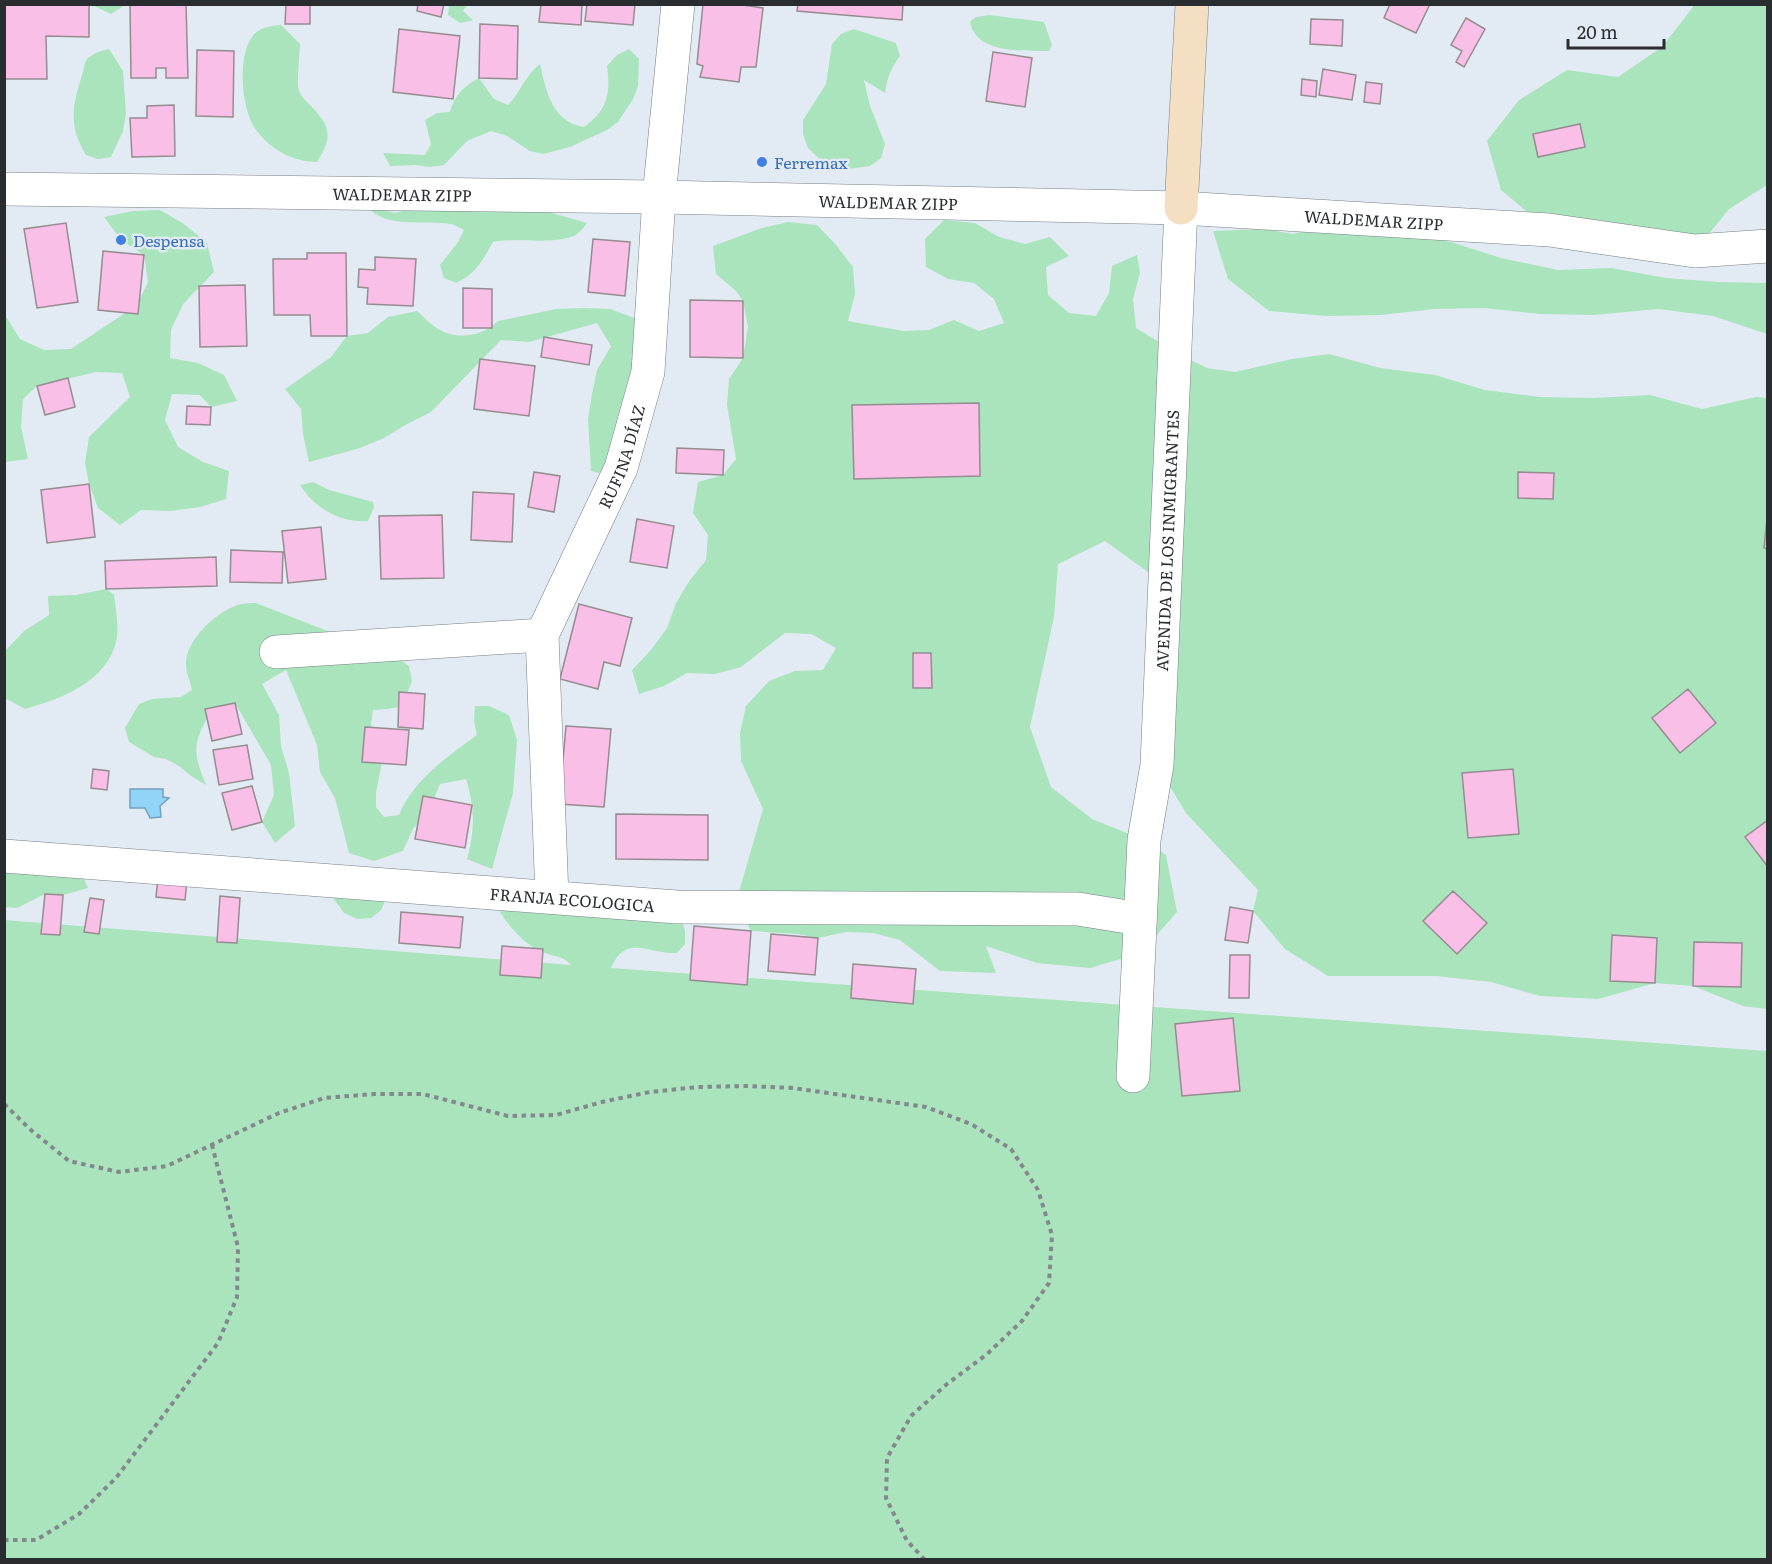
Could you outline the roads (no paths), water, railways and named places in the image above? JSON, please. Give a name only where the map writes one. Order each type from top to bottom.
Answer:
[{"type":"main road","name":"AVENIDA DE LOS INMIGRANTES","points":[[1181,208],[1192,4]]},
{"type":"street","name":"RUFINA DÍAZ","points":[[552,897],[542,635],[621,468],[648,372],[659,197],[678,4]]},
{"type":"street","name":"WALDEMAR ZIPP","points":[[4,189],[659,197],[1181,208],[1549,230],[1695,251],[1767,246]]},
{"type":"street","name":"AVENIDA DE LOS INMIGRANTES","points":[[1134,1076],[1144,840],[1156,765],[1181,208]]},
{"type":"street","points":[[276,652],[542,635]]},
{"type":"street","name":"FRANJA ECOLOGICA","points":[[4,856],[677,907],[1078,909],[1140,919]]},
{"type":"water","points":[[130,789],[163,789],[163,797],[169,798],[160,806],[161,817],[150,818],[145,808],[130,808]]},
{"type":"place","name":"Ferremax","points":[[762,162]]},
{"type":"place","name":"Despensa","points":[[121,240]]}]
